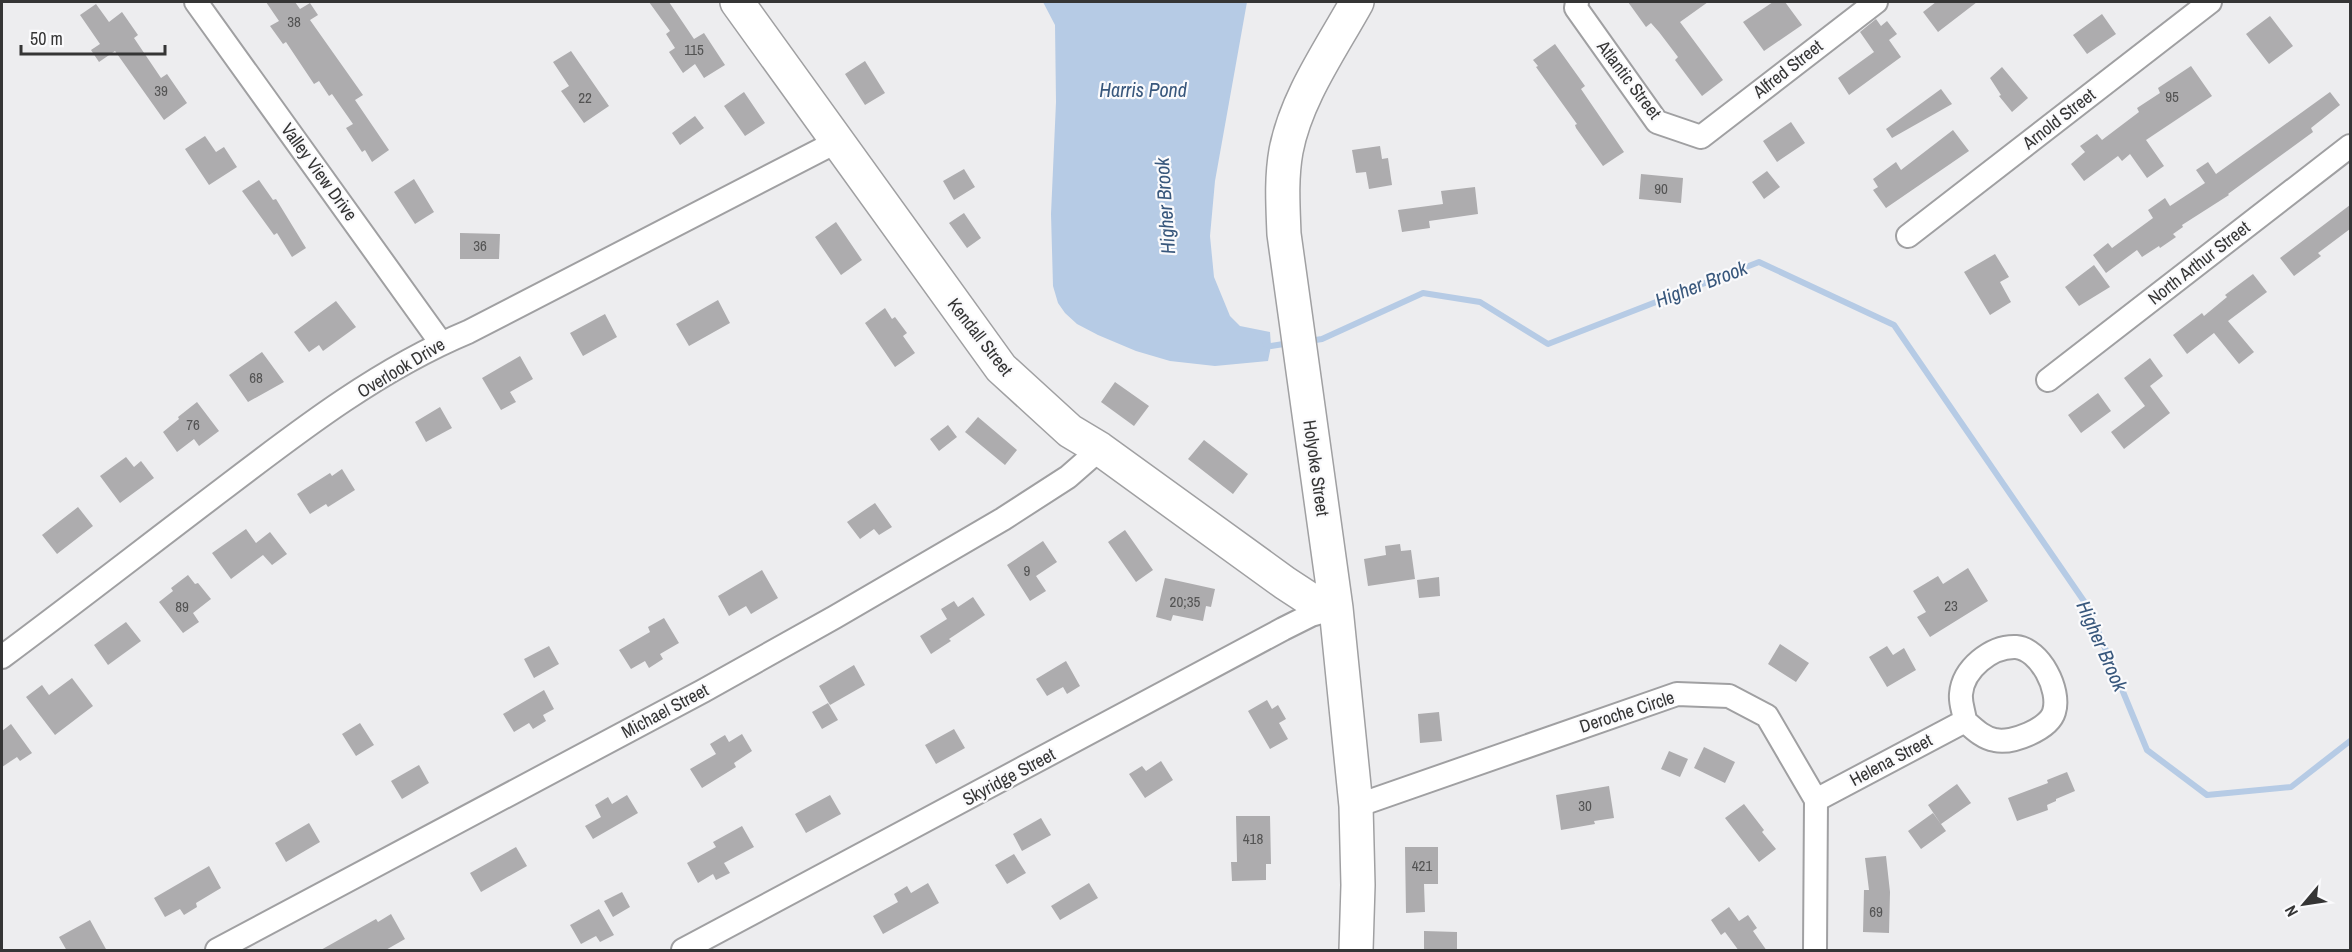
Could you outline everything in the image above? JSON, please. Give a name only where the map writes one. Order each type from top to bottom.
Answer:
[{"type":"main road","name":"Kendall Street","points":[[737,2],[1001,368],[1070,431],[1100,449],[1285,583],[1311,600],[1336,608]]},
{"type":"main road","name":"Holyoke Street","points":[[1356,951],[1358,885],[1356,806],[1336,608],[1284,228],[1283,179],[1286,149],[1304,100],[1357,2]]},
{"type":"street","name":"Valley View Drive","points":[[196,2],[441,343]]},
{"type":"street","name":"Atlantic Street","points":[[1577,2],[1576,8],[1657,122],[1701,138]]},
{"type":"street","name":"Alfred Street","points":[[1701,138],[1876,2]]},
{"type":"street","name":"Arnold Street","points":[[1908,236],[2210,2]]},
{"type":"street","name":"Overlook Drive","points":[[2,657],[258,462],[380,378],[441,343],[838,141]]},
{"type":"street","name":"North Arthur Street","points":[[2048,380],[2350,146]]},
{"type":"street","name":"Michael Street","points":[[217,951],[703,691],[835,617],[1003,519],[1068,477],[1100,449]]},
{"type":"street","name":"Skyridge Street","points":[[683,951],[1283,629],[1311,615],[1336,608]]},
{"type":"street","points":[[2011,648],[2024,649],[2037,657],[2052,686],[2055,700],[2054,714],[2044,724],[2025,736],[1999,741],[1979,733],[1965,721],[1961,704],[1962,688],[1968,674],[1978,662],[1990,654],[2011,648]]},
{"type":"street","name":"Deroche Circle","points":[[1356,806],[1677,694],[1729,696],[1767,716],[1816,800]]},
{"type":"street","name":"Helena Street","points":[[1816,800],[1965,721]]},
{"type":"street","points":[[1815,951],[1816,800]]},
{"type":"water","name":"Harris Pond","points":[[1043,2],[1247,2],[1215,181],[1210,236],[1214,277],[1230,316],[1240,326],[1270,332],[1271,346],[1268,361],[1215,366],[1170,361],[1136,351],[1098,335],[1077,324],[1058,303],[1053,286],[1051,214],[1056,102],[1055,25]]},
{"type":"building","points":[[266,2],[295,2],[300,9],[310,3],[318,15],[310,20],[363,95],[355,100],[389,150],[372,162],[365,150],[362,152],[346,128],[353,124],[332,94],[329,96],[319,81],[314,84],[286,42],[283,44],[270,26],[279,21]]},
{"type":"building","points":[[649,2],[669,2],[694,39],[704,33],[725,65],[704,78],[695,64],[683,73],[669,52],[675,48],[666,34],[670,31]]},
{"type":"building","points":[[1628,2],[1708,2],[1680,22],[1723,80],[1702,96],[1675,60],[1678,57],[1659,32],[1651,23],[1646,27]]},
{"type":"building","points":[[1773,2],[1785,2],[1802,25],[1764,51],[1743,22]]},
{"type":"building","points":[[1936,2],[1977,2],[1938,32],[1923,12]]},
{"type":"building","points":[[96,4],[109,22],[122,12],[138,35],[134,38],[161,78],[167,74],[187,103],[164,120],[115,51],[99,62],[91,50],[100,44],[80,15]]},
{"type":"building","points":[[2102,14],[2116,34],[2087,54],[2073,35]]},
{"type":"building","points":[[2270,16],[2293,46],[2269,64],[2246,34]]},
{"type":"building","points":[[1876,19],[1881,26],[1887,21],[1897,34],[1889,40],[1901,57],[1849,95],[1838,78],[1874,52],[1860,32]]},
{"type":"building","points":[[1555,44],[1585,86],[1581,89],[1624,152],[1603,166],[1533,60]]},
{"type":"building","points":[[571,51],[609,106],[584,123],[561,91],[569,86],[553,62]]},
{"type":"building","points":[[865,61],[885,93],[865,105],[845,74]]},
{"type":"building","points":[[2191,66],[2212,96],[2146,140],[2164,166],[2147,178],[2130,154],[2122,161],[2118,156],[2084,181],[2071,164],[2085,152],[2080,146],[2097,134],[2102,140],[2139,112],[2137,108],[2160,93],[2158,88]]},
{"type":"building","points":[[2002,67],[2028,98],[2012,112],[1999,96],[2001,95],[1990,78]]},
{"type":"building","points":[[1941,89],[1952,104],[1892,138],[1886,129]]},
{"type":"building","points":[[744,92],[765,123],[745,136],[724,106]]},
{"type":"building","points":[[2330,92],[2340,105],[2311,128],[2313,132],[2229,195],[2182,225],[2183,227],[2173,234],[2176,237],[2160,248],[2159,246],[2142,257],[2137,250],[2106,273],[2093,255],[2108,243],[2112,248],[2153,218],[2148,210],[2165,198],[2170,206],[2205,183],[2196,170],[2208,162],[2216,174]]},
{"type":"building","points":[[695,116],[704,128],[680,145],[672,133]]},
{"type":"building","points":[[1791,122],[1805,143],[1777,162],[1763,141]]},
{"type":"building","points":[[1953,130],[1969,151],[1886,208],[1873,190],[1878,187],[1873,179],[1896,162],[1901,170]]},
{"type":"building","points":[[205,136],[216,152],[224,147],[237,167],[209,185],[185,149]]},
{"type":"building","points":[[1380,146],[1382,159],[1388,158],[1392,185],[1369,189],[1366,172],[1356,173],[1352,150]]},
{"type":"building","points":[[964,169],[975,187],[954,200],[943,181]]},
{"type":"building","points":[[1767,171],[1780,187],[1764,199],[1752,182]]},
{"type":"building","points":[[1641,174],[1683,178],[1681,203],[1639,199]]},
{"type":"building","points":[[414,179],[434,212],[415,224],[394,192]]},
{"type":"building","points":[[259,180],[273,200],[276,199],[306,248],[292,257],[277,233],[274,235],[242,191]]},
{"type":"building","points":[[1475,187],[1478,214],[1429,221],[1430,228],[1402,232],[1398,210],[1443,204],[1441,191]]},
{"type":"building","points":[[2350,205],[2350,229],[2318,253],[2321,256],[2294,276],[2280,258]]},
{"type":"building","points":[[964,213],[981,238],[967,248],[949,223]]},
{"type":"building","points":[[836,222],[862,260],[841,275],[815,237]]},
{"type":"building","points":[[460,233],[500,234],[499,259],[460,259]]},
{"type":"building","points":[[1995,254],[2009,277],[2000,282],[2011,302],[1990,315],[1964,272]]},
{"type":"building","points":[[2094,265],[2110,287],[2079,306],[2065,287]]},
{"type":"building","points":[[2253,274],[2267,292],[2228,321],[2254,352],[2239,364],[2214,333],[2187,354],[2173,335],[2202,313],[2204,316],[2227,297],[2225,295]]},
{"type":"building","points":[[718,300],[730,323],[689,346],[676,324]]},
{"type":"building","points":[[336,301],[356,327],[323,351],[319,345],[309,352],[294,332]]},
{"type":"building","points":[[885,308],[892,319],[895,317],[907,333],[903,336],[915,353],[895,367],[865,323]]},
{"type":"building","points":[[605,314],[617,337],[583,356],[570,333]]},
{"type":"building","points":[[262,352],[284,382],[248,402],[229,375]]},
{"type":"building","points":[[520,356],[533,379],[510,392],[516,402],[501,410],[482,378]]},
{"type":"building","points":[[2150,358],[2163,376],[2150,386],[2170,413],[2124,449],[2111,432],[2145,406],[2124,378]]},
{"type":"building","points":[[1115,382],[1149,406],[1134,426],[1101,402]]},
{"type":"building","points":[[2098,393],[2111,411],[2081,433],[2068,415]]},
{"type":"building","points":[[197,402],[219,431],[199,446],[194,439],[177,452],[163,432]]},
{"type":"building","points":[[440,407],[452,428],[426,442],[415,422]]},
{"type":"building","points":[[978,417],[1017,450],[1005,465],[965,432]]},
{"type":"building","points":[[948,425],[957,437],[939,451],[930,439]]},
{"type":"building","points":[[1204,440],[1248,474],[1233,494],[1188,459]]},
{"type":"building","points":[[126,457],[134,467],[141,461],[154,478],[120,503],[100,476]]},
{"type":"building","points":[[342,469],[355,490],[328,507],[326,504],[310,514],[297,494],[330,473],[332,476]]},
{"type":"building","points":[[875,503],[892,527],[879,535],[874,529],[860,539],[847,522]]},
{"type":"building","points":[[78,507],[93,526],[57,554],[42,535]]},
{"type":"building","points":[[246,529],[256,543],[270,532],[287,554],[272,565],[263,555],[231,579],[212,553]]},
{"type":"building","points":[[1125,530],[1153,570],[1136,582],[1108,542]]},
{"type":"building","points":[[1043,541],[1057,562],[1036,576],[1046,591],[1030,601],[1007,565]]},
{"type":"building","points":[[1400,544],[1401,551],[1411,550],[1415,579],[1368,586],[1364,559],[1386,555],[1385,546]]},
{"type":"building","points":[[1968,568],[1988,601],[1930,637],[1917,617],[1926,612],[1913,591],[1938,576],[1943,584]]},
{"type":"building","points":[[762,570],[778,598],[751,614],[746,606],[729,616],[718,596]]},
{"type":"building","points":[[188,575],[211,599],[193,613],[199,622],[183,633],[159,602],[173,591],[171,588]]},
{"type":"building","points":[[1439,577],[1440,596],[1419,598],[1417,580]]},
{"type":"building","points":[[1165,578],[1215,589],[1211,607],[1206,606],[1203,621],[1173,615],[1171,621],[1156,617]]},
{"type":"building","points":[[973,597],[985,615],[931,654],[920,636],[947,619],[941,609],[954,601],[958,607]]},
{"type":"building","points":[[664,618],[679,643],[660,654],[663,659],[649,668],[645,661],[631,669],[619,650],[650,632],[648,627]]},
{"type":"building","points":[[126,622],[141,641],[108,665],[94,645]]},
{"type":"building","points":[[1780,644],[1809,663],[1796,682],[1768,664]]},
{"type":"building","points":[[549,646],[559,664],[534,678],[524,659]]},
{"type":"building","points":[[1887,646],[1893,655],[1904,648],[1916,670],[1887,687],[1869,657]]},
{"type":"building","points":[[1066,661],[1080,686],[1067,694],[1063,687],[1047,696],[1036,679]]},
{"type":"building","points":[[854,665],[865,685],[830,705],[819,686]]},
{"type":"building","points":[[72,678],[93,706],[55,735],[26,697],[42,685],[49,695]]},
{"type":"building","points":[[544,690],[554,709],[543,715],[546,721],[533,729],[529,723],[514,732],[503,714]]},
{"type":"building","points":[[1267,700],[1272,709],[1278,705],[1286,719],[1279,723],[1288,739],[1270,749],[1248,711]]},
{"type":"building","points":[[828,703],[838,720],[822,729],[812,712]]},
{"type":"building","points":[[1439,712],[1442,741],[1420,743],[1418,714]]},
{"type":"building","points":[[360,723],[374,745],[356,756],[342,734]]},
{"type":"building","points":[[11,724],[32,753],[20,761],[17,757],[2,767],[2,731]]},
{"type":"building","points":[[954,729],[965,748],[936,764],[925,745]]},
{"type":"building","points":[[742,734],[752,751],[734,763],[736,767],[702,788],[690,769],[716,754],[710,744],[725,735],[729,742]]},
{"type":"building","points":[[1704,747],[1735,762],[1725,783],[1694,768]]},
{"type":"building","points":[[1669,751],[1688,759],[1680,777],[1661,769]]},
{"type":"building","points":[[1161,761],[1173,780],[1145,798],[1129,774],[1142,766],[1146,771]]},
{"type":"building","points":[[419,765],[429,783],[402,799],[391,781]]},
{"type":"building","points":[[2067,772],[2075,791],[2047,805],[2048,810],[2017,821],[2008,798],[2048,783],[2047,780]]},
{"type":"building","points":[[1957,784],[1971,803],[1941,824],[1928,805]]},
{"type":"building","points":[[1609,786],[1614,818],[1561,830],[1556,795]]},
{"type":"building","points":[[627,795],[638,813],[593,839],[585,826],[601,817],[595,805],[608,797],[612,804]]},
{"type":"building","points":[[830,795],[841,814],[806,833],[795,814]]},
{"type":"building","points":[[1744,804],[1776,849],[1759,862],[1725,818]]},
{"type":"building","points":[[1933,813],[1946,831],[1921,849],[1908,831]]},
{"type":"building","points":[[1236,816],[1270,816],[1271,864],[1266,864],[1266,880],[1232,881],[1231,862],[1237,862]]},
{"type":"building","points":[[1041,818],[1051,835],[1022,851],[1013,834]]},
{"type":"building","points":[[309,823],[320,842],[286,862],[275,843]]},
{"type":"building","points":[[742,826],[754,847],[724,863],[730,873],[716,880],[713,874],[698,883],[687,863],[716,847],[713,842]]},
{"type":"building","points":[[516,847],[527,866],[481,892],[470,873]]},
{"type":"building","points":[[1405,847],[1438,847],[1438,884],[1424,884],[1425,912],[1406,913]]},
{"type":"building","points":[[1014,854],[1026,873],[1007,884],[995,865]]},
{"type":"building","points":[[1886,856],[1890,892],[1889,933],[1863,932],[1864,890],[1869,890],[1865,858]]},
{"type":"building","points":[[209,866],[221,888],[196,903],[197,907],[184,915],[180,909],[165,917],[154,898]]},
{"type":"building","points":[[928,883],[939,903],[883,934],[873,916],[898,902],[894,894],[907,886],[911,893]]},
{"type":"building","points":[[1089,883],[1098,898],[1060,920],[1051,906]]},
{"type":"building","points":[[622,892],[630,907],[613,917],[604,901]]},
{"type":"building","points":[[1729,907],[1739,921],[1748,915],[1757,928],[1753,931],[1767,951],[1739,951],[1725,932],[1721,935],[1711,920]]},
{"type":"building","points":[[599,909],[614,935],[600,942],[596,936],[581,944],[570,925]]},
{"type":"building","points":[[391,914],[405,939],[384,951],[319,951],[376,919],[378,922]]},
{"type":"building","points":[[90,920],[107,951],[67,951],[59,937]]},
{"type":"building","points":[[1424,931],[1457,932],[1457,951],[1424,951]]},
{"type":"waterway","name":"Higher Brook","points":[[1309,341],[1322,339],[1423,293],[1480,302],[1548,344],[1759,262],[1894,325],[2088,607],[2147,750],[2207,795],[2291,787],[2350,741]]},
{"type":"waterway","name":"Higher Brook","points":[[1265,344],[1271,346],[1290,343]]}]
